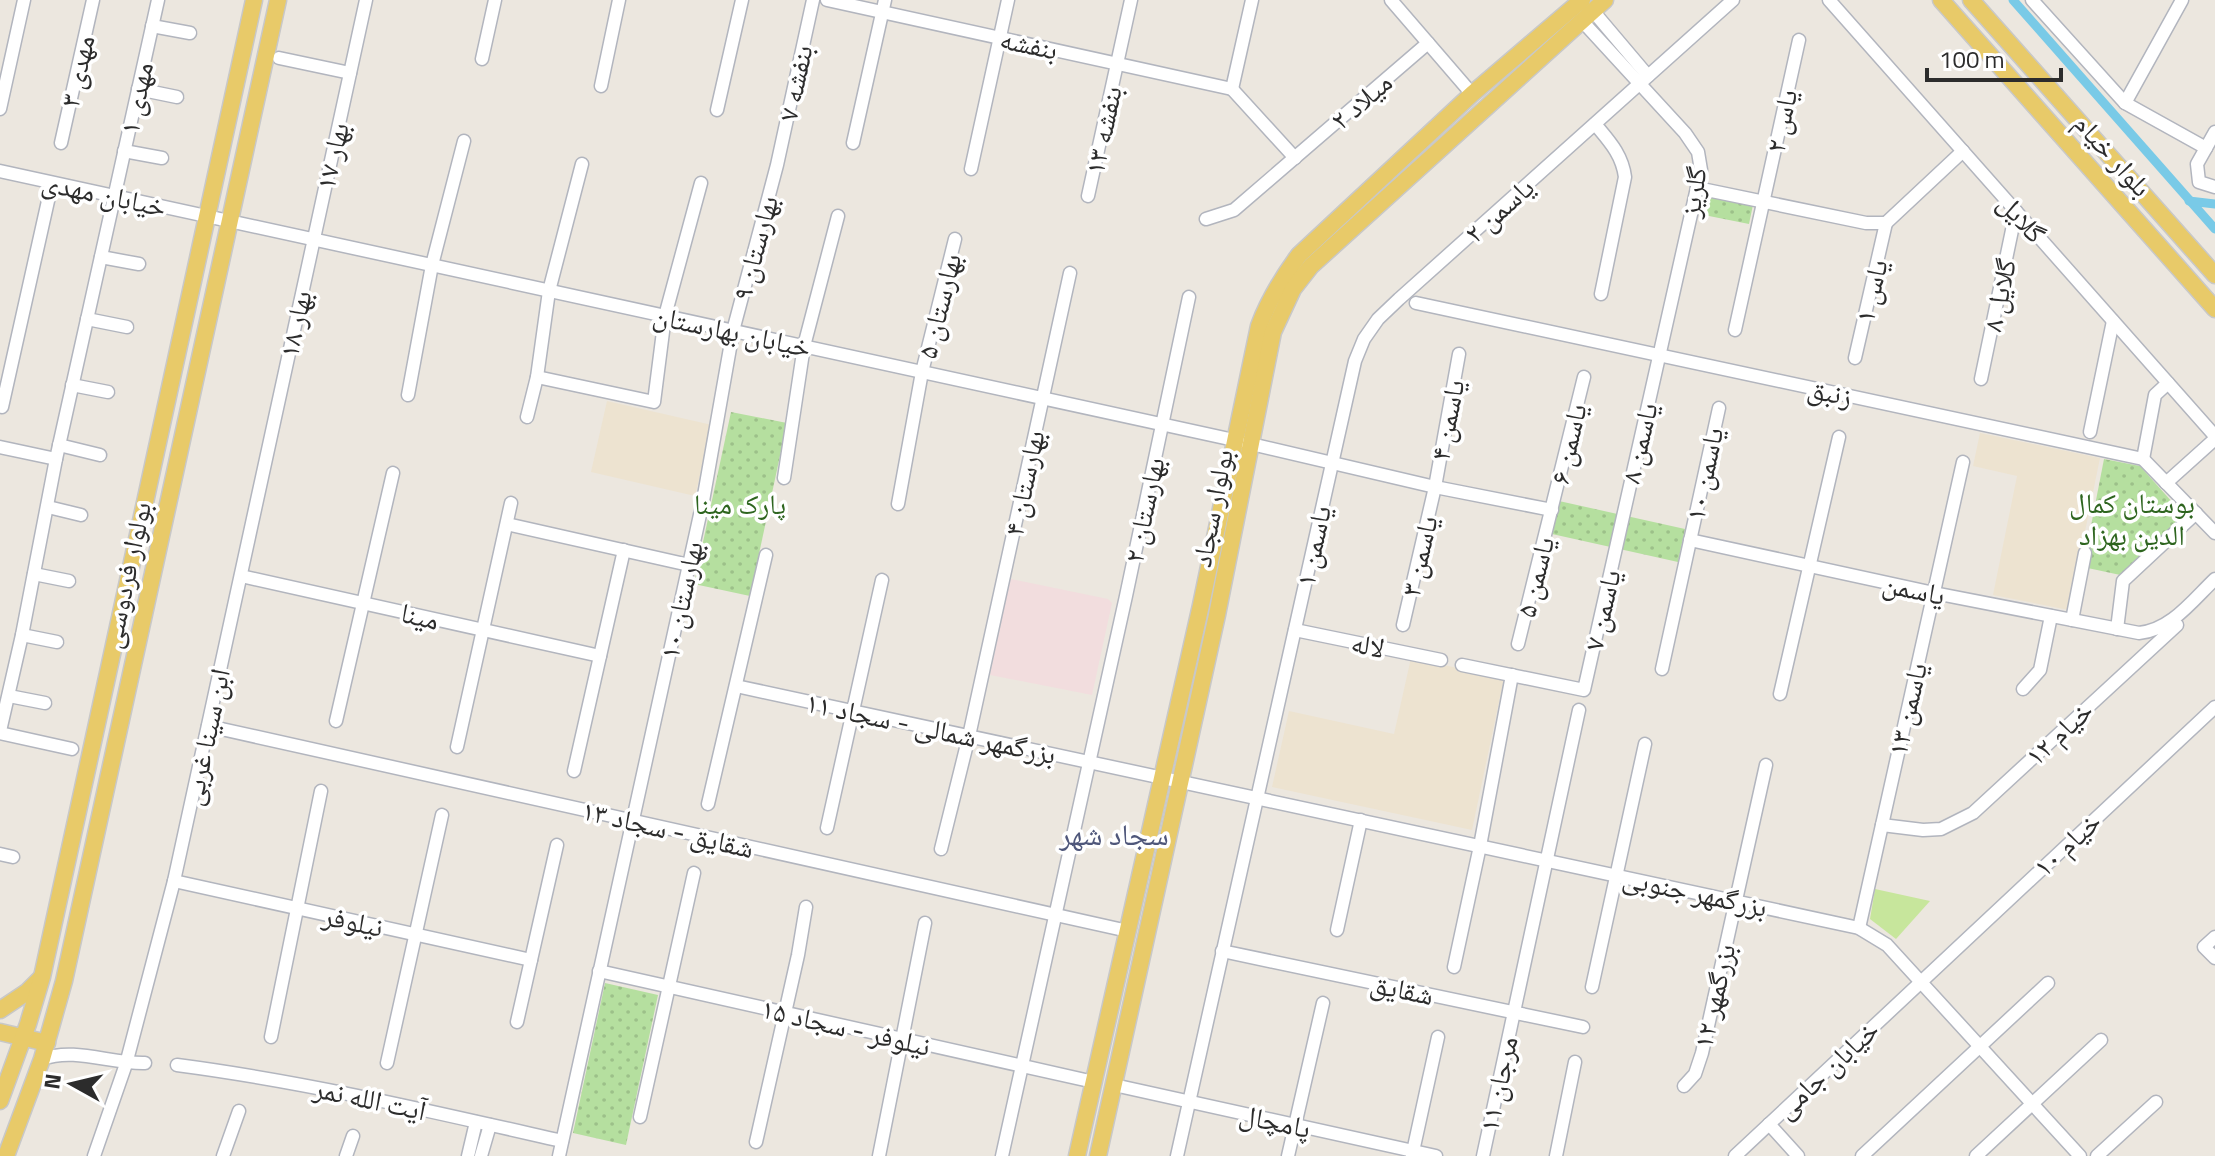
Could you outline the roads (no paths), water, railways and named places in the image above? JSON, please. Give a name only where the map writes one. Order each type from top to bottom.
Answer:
[{"type":"main road","name":"بولوار فردوسی","points":[[0,1101],[42,977],[254,0]]},
{"type":"main road","name":"بولوار فردوسی","points":[[6,1156],[48,1052],[278,0]]},
{"type":"main road","name":"بلوار خیام","points":[[1941,0],[2215,309]]},
{"type":"main road","name":"بلوار خیام","points":[[1971,0],[2215,275]]},
{"type":"main road","name":"بولوار سجاد","points":[[1077,1156],[1201,605],[1259,326],[1268,302],[1299,255],[1472,94],[1583,6]]},
{"type":"main road","name":"بولوار سجاد","points":[[1098,1156],[1181,782],[1273,332],[1293,289],[1311,266],[1483,109],[1583,6]]},
{"type":"main road","points":[[1997,62],[1996,55],[2000,49],[2007,46],[2014,48]]},
{"type":"main road","points":[[0,1010],[27,992],[42,977]]},
{"type":"main road","points":[[0,1032],[24,1037],[48,1052]]},
{"type":"main road","points":[[0,1051],[17,1054],[48,1052]]},
{"type":"street","points":[[0,109],[24,0]]},
{"type":"street","name":"مهدی ۳","points":[[61,143],[93,0]]},
{"type":"street","name":"مهدی ۱","points":[[0,732],[59,445],[158,0]]},
{"type":"street","name":"بهار ۱۷","points":[[313,240],[366,0]]},
{"type":"street","points":[[482,59],[495,0]]},
{"type":"street","points":[[601,86],[619,0]]},
{"type":"street","points":[[717,110],[742,0]]},
{"type":"street","name":"بنفشه ۷","points":[[777,165],[813,0]]},
{"type":"street","name":"بنفشه","points":[[827,0],[883,6],[999,38],[1232,89]]},
{"type":"street","points":[[971,169],[1008,0]]},
{"type":"street","name":"بنفشه ۱۳","points":[[1088,196],[1131,0]]},
{"type":"street","points":[[1252,0],[1232,89],[1295,158]]},
{"type":"street","points":[[1391,0],[1472,94]]},
{"type":"street","name":"یاسمن ۲","points":[[1331,461],[1355,361],[1364,339],[1378,319],[1733,0]]},
{"type":"street","name":"گلایل","points":[[1829,0],[2215,437]]},
{"type":"street","points":[[2032,0],[2125,103],[2206,148]]},
{"type":"street","points":[[2125,103],[2182,0]]},
{"type":"street","points":[[853,143],[883,6]]},
{"type":"street","name":"گلریز","points":[[1583,6],[1698,152],[1701,170],[1659,356]]},
{"type":"street","points":[[152,26],[190,33]]},
{"type":"street","name":"یاس ۲","points":[[1735,330],[1799,40]]},
{"type":"street","name":"میلاد ۲","points":[[1206,219],[1234,210],[1428,43]]},
{"type":"street","points":[[279,58],[350,73]]},
{"type":"street","points":[[138,89],[177,97]]},
{"type":"street","points":[[1595,124],[1623,161],[1625,177],[1601,294]]},
{"type":"street","points":[[2215,132],[2197,164],[2199,182],[2215,187]]},
{"type":"street","points":[[408,395],[432,265],[464,141]]},
{"type":"street","points":[[124,151],[162,158]]},
{"type":"street","points":[[1697,188],[1866,223],[1886,223],[1963,151]]},
{"type":"street","points":[[527,417],[537,377],[549,291],[582,164]]},
{"type":"street","name":"بهارستان ۹","points":[[733,331],[777,165]]},
{"type":"street","name":"خیابان مهدی","points":[[0,171],[230,222]]},
{"type":"street","points":[[2,407],[52,183]]},
{"type":"street","points":[[537,377],[654,402],[665,316],[701,183]]},
{"type":"street","name":"گلایل ۸","points":[[1981,379],[2016,211]]},
{"type":"street","points":[[784,478],[804,346],[838,216]]},
{"type":"street","name":"خیابان بهارستان","points":[[230,222],[1252,444]]},
{"type":"street","name":"یاس ۱","points":[[1855,358],[1886,223]]},
{"type":"street","name":"بهارستان ۵","points":[[898,504],[922,372],[955,239]]},
{"type":"street","name":"بهار ۱۸","points":[[277,408],[313,240]]},
{"type":"street","points":[[101,257],[139,264]]},
{"type":"street","name":"بهارستان ۴","points":[[941,849],[969,736],[1070,273]]},
{"type":"street","name":"بهارستان ۲","points":[[1002,1156],[1189,297]]},
{"type":"street","name":"زنبق","points":[[1416,303],[2143,459]]},
{"type":"street","points":[[87,319],[127,327]]},
{"type":"street","points":[[2090,432],[2113,321]]},
{"type":"street","name":"بهارستان ۱۰","points":[[559,1156],[703,501],[733,331]]},
{"type":"street","name":"یاسمن ۴","points":[[1435,487],[1459,354]]},
{"type":"street","name":"یاسمن ۸","points":[[1620,529],[1659,356]]},
{"type":"street","name":"یاسمن ۶","points":[[1552,510],[1584,377]]},
{"type":"street","points":[[2168,383],[2155,395],[2143,459],[2215,533]]},
{"type":"street","points":[[72,385],[108,392]]},
{"type":"street","name":"ابن سینا غربی","points":[[94,1156],[126,1064],[174,881],[277,408]]},
{"type":"street","name":"یاسمن ۱۰","points":[[1662,669],[1719,408]]},
{"type":"street","points":[[1780,694],[1839,437]]},
{"type":"street","points":[[2166,483],[2215,437]]},
{"type":"street","points":[[1252,444],[1435,487],[1552,510]]},
{"type":"street","points":[[59,445],[100,455]]},
{"type":"street","points":[[0,447],[56,459]]},
{"type":"street","name":"یاسمن ۱","points":[[1177,1156],[1331,461]]},
{"type":"street","name":"یاسمن ۱۳","points":[[1859,928],[1963,462]]},
{"type":"street","points":[[336,721],[393,473]]},
{"type":"street","name":"یاسمن ۳","points":[[1403,625],[1435,487]]},
{"type":"street","points":[[457,747],[511,503]]},
{"type":"street","points":[[48,507],[81,515]]},
{"type":"street","name":"یاسمن ۵","points":[[1518,644],[1552,510]]},
{"type":"street","points":[[2117,629],[2123,581],[2196,513]]},
{"type":"street","points":[[507,524],[689,565]]},
{"type":"street","name":"یاسمن ۷","points":[[1512,675],[1584,690],[1620,529]]},
{"type":"street","name":"یاسمن","points":[[1690,540],[1934,593],[2139,633],[2154,632],[2166,626],[2215,579]]},
{"type":"street","points":[[574,771],[624,550]]},
{"type":"street","points":[[2072,620],[2085,553]]},
{"type":"street","points":[[708,804],[766,555]]},
{"type":"street","points":[[34,574],[69,581]]},
{"type":"street","name":"مینا","points":[[241,576],[600,656]]},
{"type":"street","points":[[827,828],[882,580]]},
{"type":"street","name":"خیام ۱۲","points":[[1882,825],[1941,829],[1973,813],[2215,589]]},
{"type":"street","points":[[2023,689],[2040,670],[2051,616]]},
{"type":"street","name":"لاله","points":[[1295,630],[1441,660]]},
{"type":"street","points":[[22,635],[57,642]]},
{"type":"street","points":[[1454,967],[1512,675],[1462,665]]},
{"type":"street","name":"بزرگمهر شمالی - سجاد ۱۱","points":[[736,686],[1181,782]]},
{"type":"street","points":[[9,696],[45,703]]},
{"type":"street","name":"خیام ۱۰","points":[[1920,981],[2215,707]]},
{"type":"street","name":"مرجان ۱۱","points":[[1483,1156],[1579,710]]},
{"type":"street","name":"شقایق - سجاد ۱۳","points":[[208,726],[1128,931]]},
{"type":"street","points":[[0,732],[72,749]]},
{"type":"street","points":[[1592,987],[1645,744]]},
{"type":"street","name":"بزرگمهر ۱۲","points":[[1684,1086],[1695,1074],[1702,1053],[1766,765]]},
{"type":"street","name":"بزرگمهر جنوبی","points":[[1181,782],[1859,928],[1887,945],[2080,1156]]},
{"type":"street","points":[[271,1037],[321,791]]},
{"type":"street","points":[[387,1063],[442,815]]},
{"type":"street","points":[[1337,930],[1361,820]]},
{"type":"street","points":[[517,1022],[557,845]]},
{"type":"street","points":[[640,1117],[694,873]]},
{"type":"street","name":"نیلوفر","points":[[174,881],[531,960]]},
{"type":"street","points":[[756,1142],[786,1013],[806,907]]},
{"type":"street","points":[[879,1156],[925,923]]},
{"type":"street","points":[[2215,937],[2204,947],[2215,958]]},
{"type":"street","name":"شقایق","points":[[1222,951],[1583,1027]]},
{"type":"street","name":"نیلوفر - سجاد ۱۵","points":[[599,971],[1094,1082]]},
{"type":"street","name":"خیابان جامی","points":[[1735,1156],[1920,981]]},
{"type":"street","points":[[1862,1156],[2048,983]]},
{"type":"street","points":[[1288,1156],[1323,1003]]},
{"type":"street","points":[[1413,1154],[1438,1037]]},
{"type":"street","points":[[1976,1156],[2101,1040]]},
{"type":"street","points":[[48,1052],[126,1064],[145,1063]]},
{"type":"street","points":[[1556,1156],[1575,1062]]},
{"type":"street","name":"آیت الله نمر","points":[[177,1065],[261,1077],[562,1141]]},
{"type":"street","name":"پامچال","points":[[1114,1085],[1413,1154],[1436,1156]]},
{"type":"street","points":[[2097,1156],[2156,1102]]},
{"type":"street","points":[[223,1156],[239,1111]]},
{"type":"street","points":[[468,1156],[483,1123]]},
{"type":"street","points":[[481,1156],[483,1123]]},
{"type":"street","points":[[1769,1124],[1798,1156]]},
{"type":"street","points":[[346,1156],[353,1136]]},
{"type":"waterway","points":[[2013,0],[2215,229]]},
{"type":"waterway","points":[[2189,201],[2215,204]]},
{"type":"district","name":"سجاد شهر","points":[[1114,835]]},
{"type":"park label","name":"پارک مینا","points":[[740,504]]},
{"type":"park label","name":"بوستان کمال الدین بهزاد","points":[[2132,519]]}]
